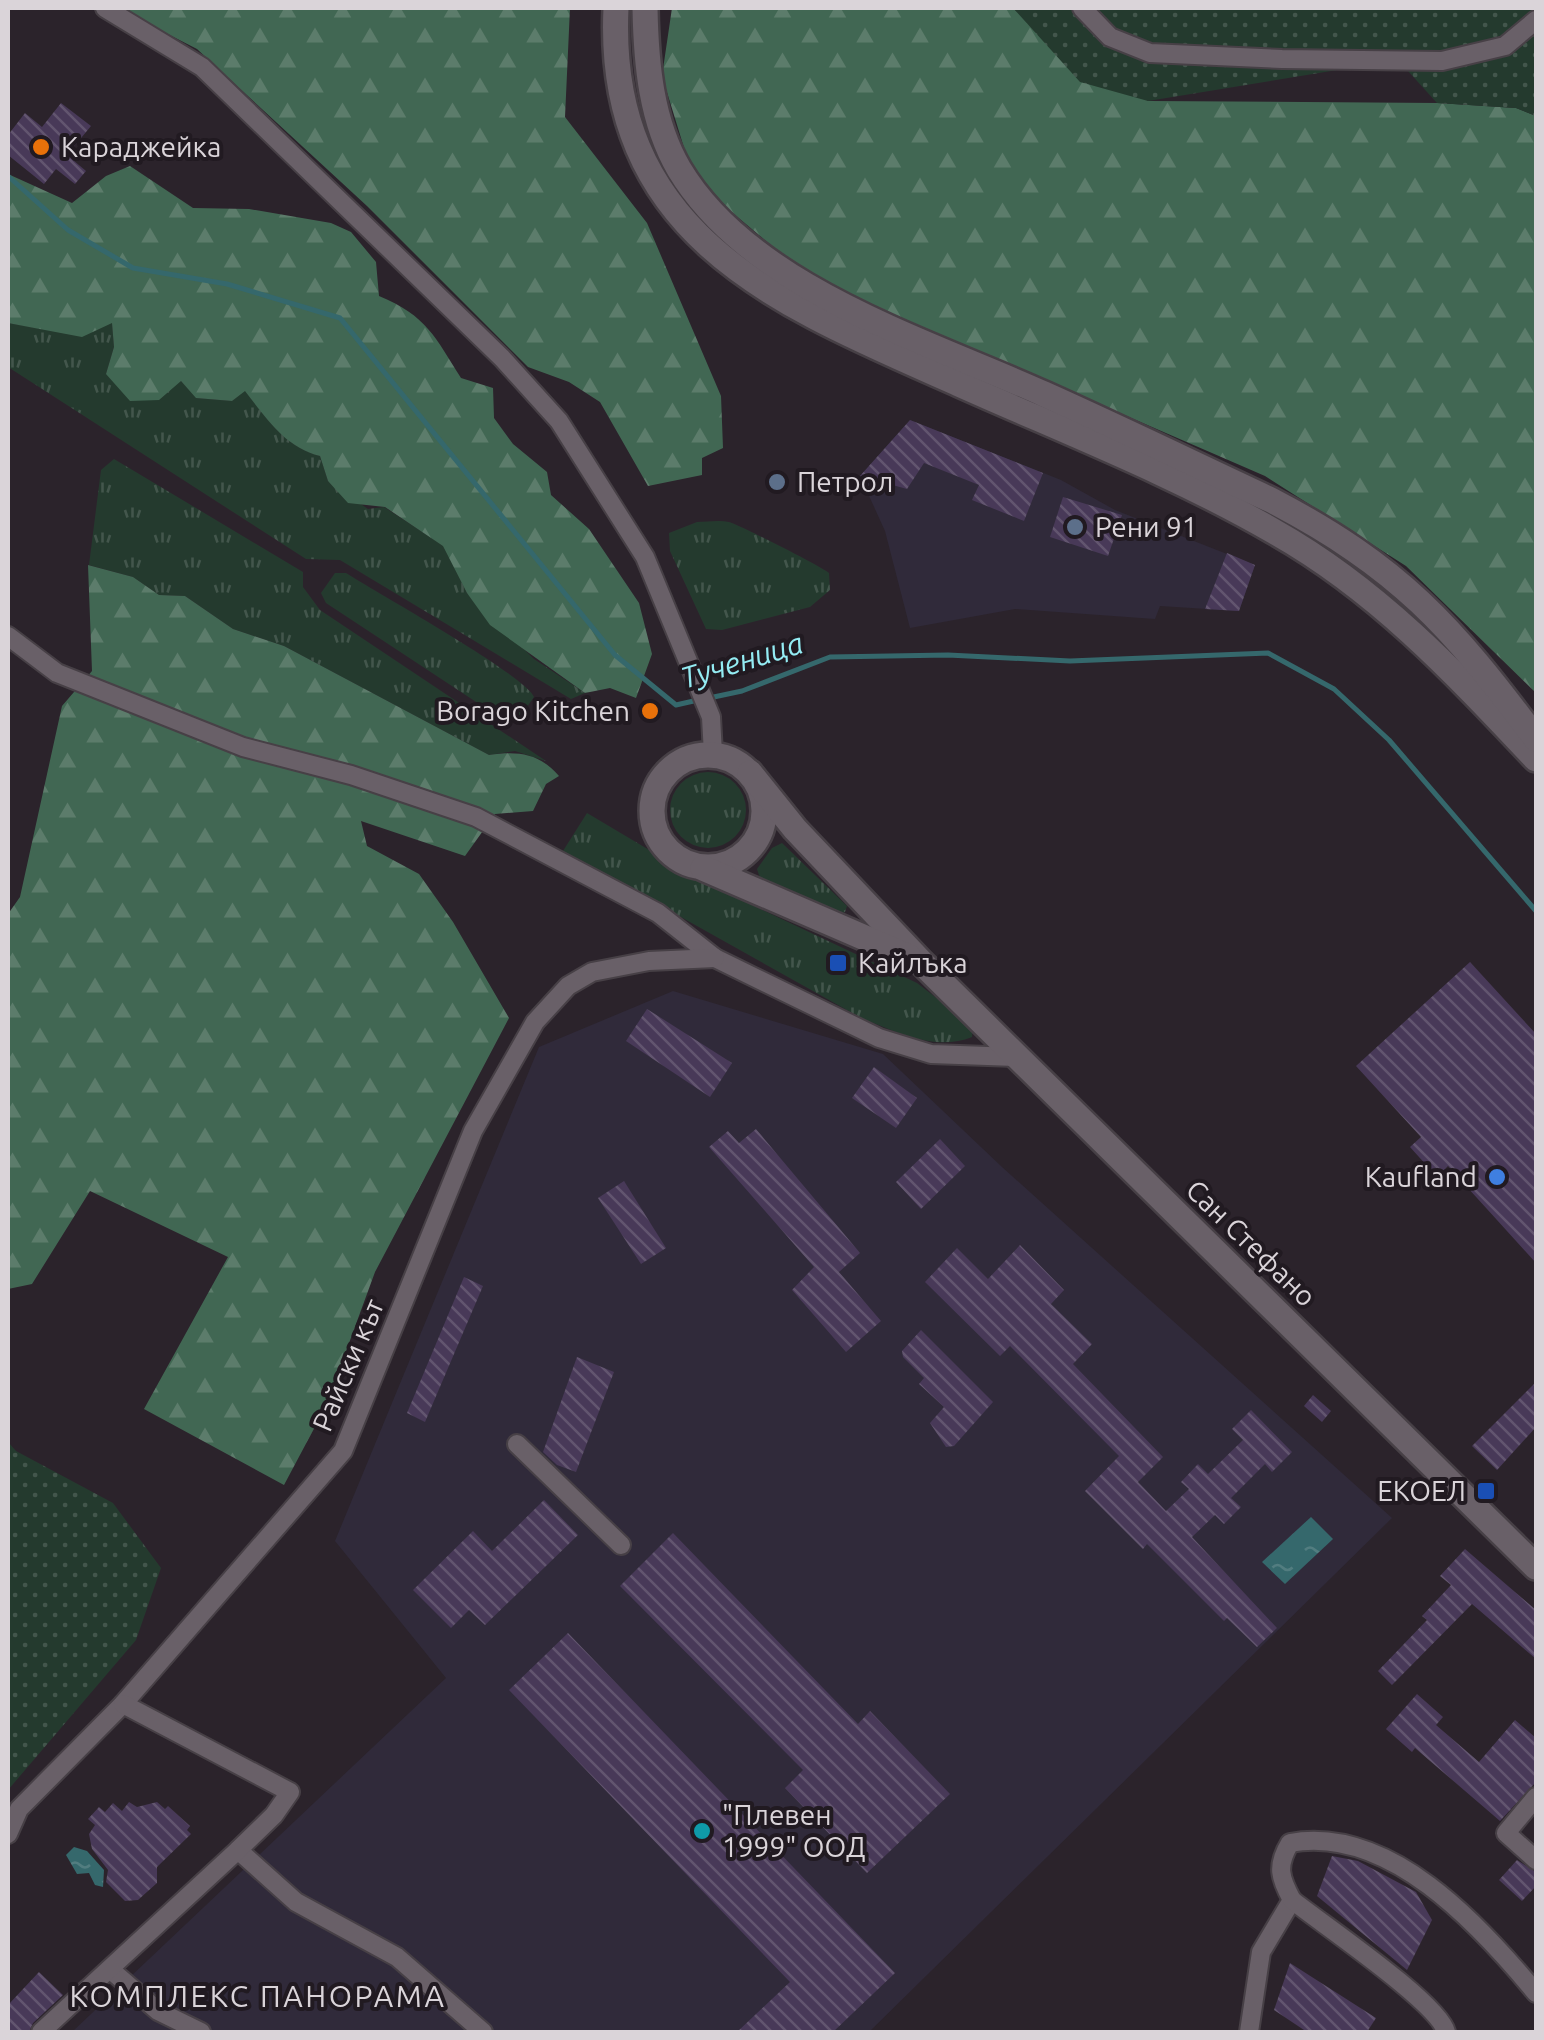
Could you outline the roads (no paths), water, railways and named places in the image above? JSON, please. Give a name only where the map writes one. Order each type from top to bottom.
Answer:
[{"type":"main road","points":[[616,8],[622,90],[649,173],[678,214],[716,253],[768,292],[822,324],[1045,422],[1295,544],[1399,620],[1536,759]]},
{"type":"main road","points":[[645,8],[647,64],[667,143],[698,194],[762,254],[837,301],[1272,500],[1338,537],[1394,576],[1445,622],[1536,739]]},
{"type":"main road","points":[[713,754],[734,760],[750,773],[764,803],[759,836],[736,861],[703,868],[674,857],[664,846],[652,818],[652,802],[657,788],[676,764],[713,754]]},
{"type":"main road","name":"Сан Стефано","points":[[750,773],[795,829],[922,963],[1536,1568]]},
{"type":"main road","name":"Сан Стефано","points":[[703,868],[922,963]]},
{"type":"street","points":[[105,8],[202,67],[502,358],[560,420],[645,557],[708,710],[713,754]]},
{"type":"street","points":[[1082,8],[1110,36],[1150,54],[1282,58],[1442,61],[1505,46],[1536,20]]},
{"type":"street","points":[[8,636],[57,673],[243,746],[351,775],[476,818],[658,912],[715,958],[903,1047],[970,1058],[1016,1057]]},
{"type":"street","name":"Райски кът","points":[[8,1834],[19,1809],[123,1704],[343,1451],[473,1131],[535,1022],[568,986],[592,972],[649,961],[715,958]]},
{"type":"street","points":[[517,1444],[621,1546]]},
{"type":"street","points":[[41,2032],[93,1982],[112,1971],[274,1816],[290,1792],[123,1704]]},
{"type":"street","points":[[1536,1797],[1506,1833],[1536,1860]]},
{"type":"street","points":[[1446,2032],[1444,2023],[1414,1994],[1292,1900],[1280,1879],[1280,1859],[1290,1844],[1328,1840],[1390,1862],[1443,1896],[1536,1994]]},
{"type":"street","points":[[238,1850],[296,1902],[397,1957],[483,2032]]},
{"type":"street","points":[[1249,2032],[1261,1952],[1292,1900]]},
{"type":"street","points":[[112,1971],[158,2011],[200,2032]]},
{"type":"water","points":[[1311,1517],[1333,1539],[1285,1584],[1262,1562]]},
{"type":"water","points":[[74,1847],[87,1851],[104,1870],[103,1887],[95,1885],[89,1873],[77,1874],[66,1855]]},
{"type":"waterway","name":"Тученица","points":[[8,176],[68,230],[133,268],[227,284],[340,318],[615,655],[676,705],[698,700]]},
{"type":"waterway","name":"Тученица","points":[[709,698],[742,691],[830,657],[948,655],[1070,661],[1268,653],[1334,689],[1389,740],[1536,911]]},
{"type":"place","name":"Караджейка","points":[[41,147]]},
{"type":"place","name":"Петрол","points":[[777,482]]},
{"type":"place","name":"Рени 91","points":[[1075,527]]},
{"type":"place","name":"Borago Kitchen","points":[[650,711]]},
{"type":"place","name":"Кайлъка","points":[[838,963]]},
{"type":"place","name":"Kaufland","points":[[1497,1177]]},
{"type":"place","name":"ЕКОЕЛ","points":[[1486,1491]]},
{"type":"place","name":"\"Плевен 1999\" ООД","points":[[702,1831]]},
{"type":"district","name":"КОМПЛЕКС ПАНОРАМА","points":[[258,1997]]}]
